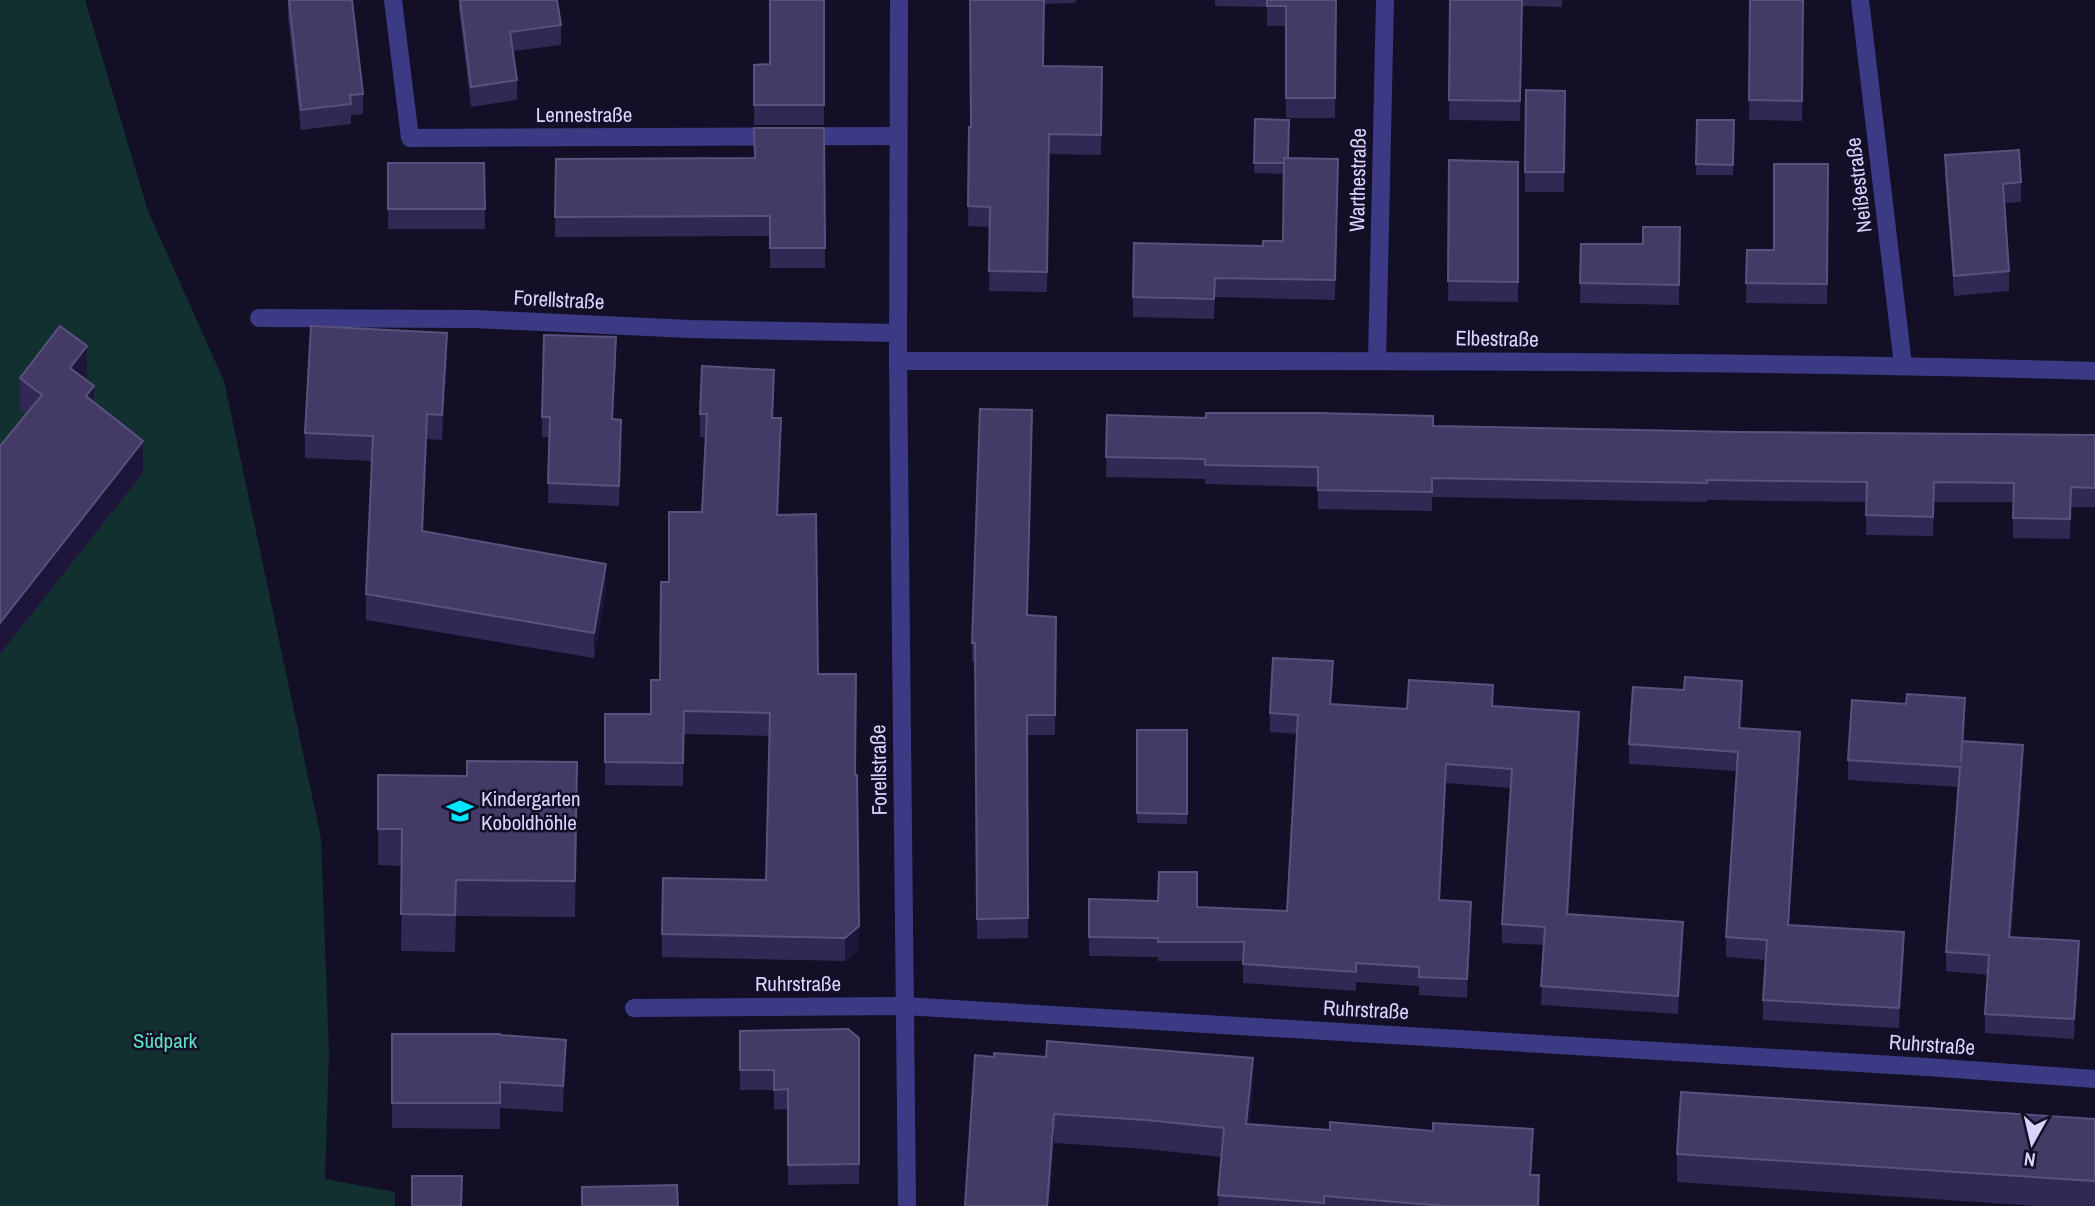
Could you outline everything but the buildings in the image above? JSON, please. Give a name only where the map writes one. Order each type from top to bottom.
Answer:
[{"type":"street","name":"Lennestraße","points":[[393,0],[410,138],[898,136]]},
{"type":"street","name":"Forellstraße","points":[[899,0],[898,361],[906,1206]]},
{"type":"street","name":"Warthestraße","points":[[1377,360],[1385,0]]},
{"type":"street","name":"Neißestraße","points":[[1860,0],[1903,365]]},
{"type":"street","name":"Forellstraße","points":[[259,318],[474,319],[690,329],[898,333]]},
{"type":"street","name":"Elbestraße","points":[[898,361],[1377,360],[1903,365],[2095,371]]},
{"type":"street","name":"Ruhrstraße","points":[[634,1007],[904,1006],[2095,1079]]},
{"type":"green space","name":"Südpark","points":[[0,0],[85,0],[148,211],[224,381],[321,838],[329,1053],[325,1179],[395,1192],[395,1206],[0,1206]]},
{"type":"place","name":"Kindergarten Koboldhöhle","points":[[460,811]]}]
